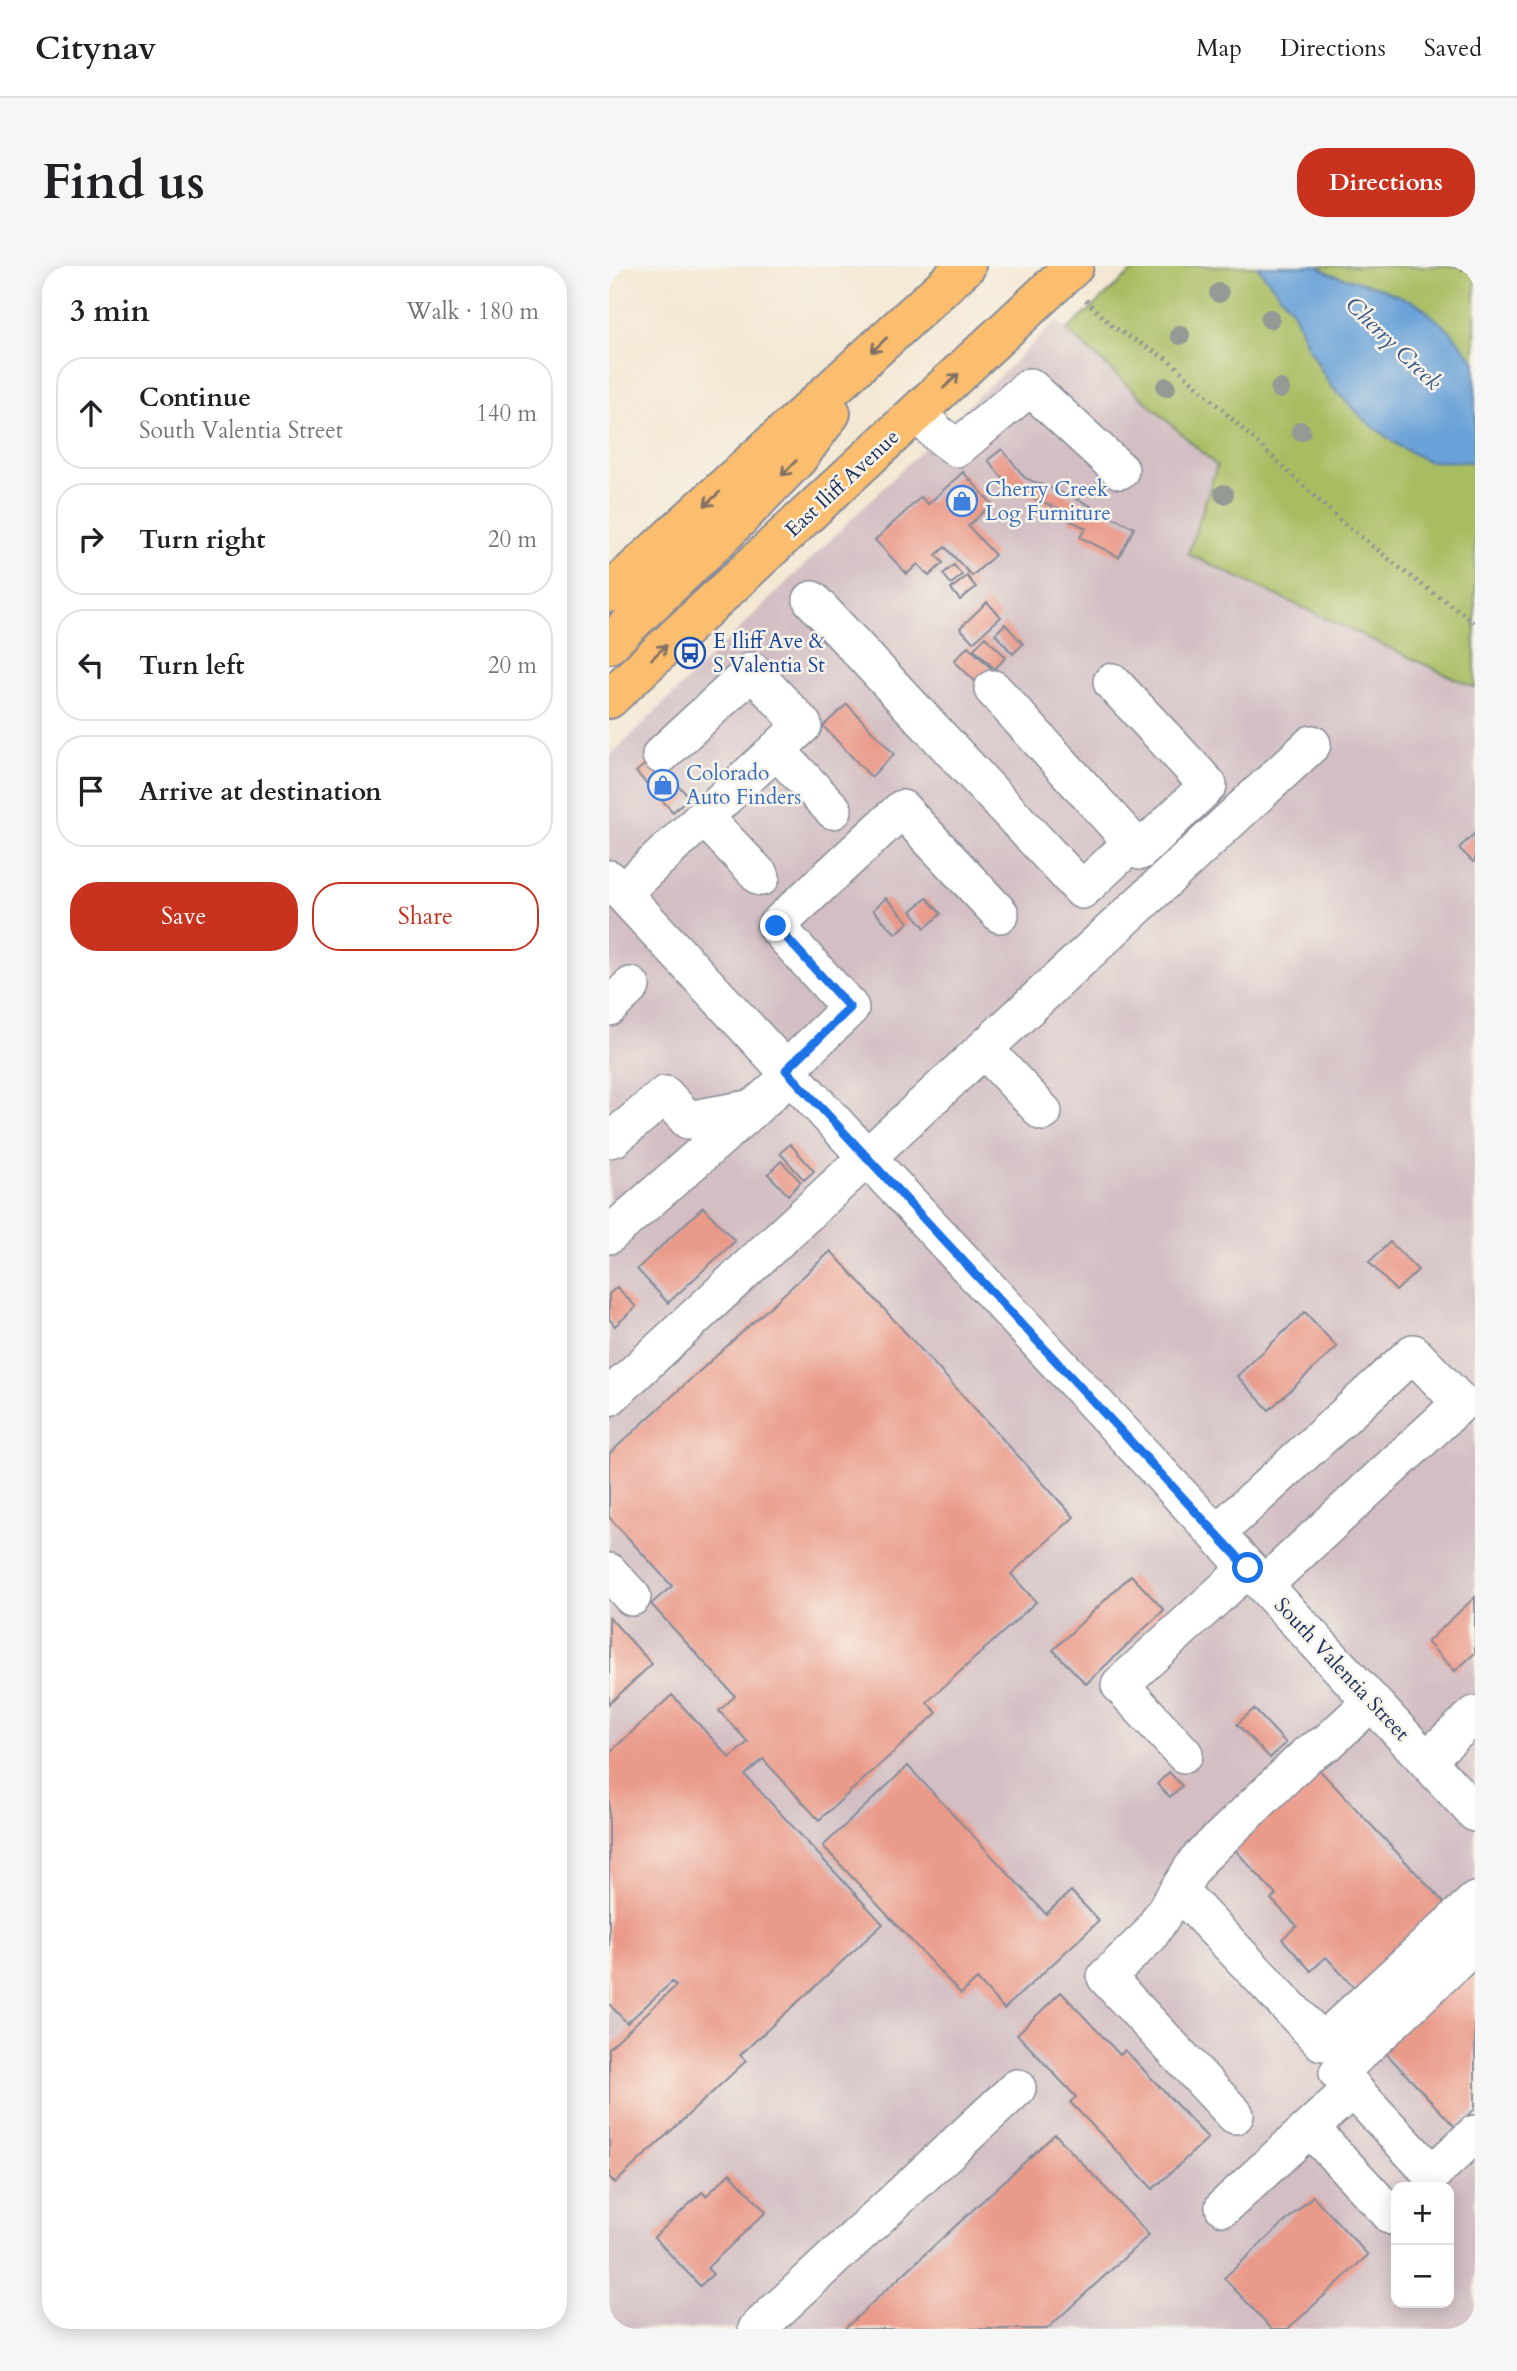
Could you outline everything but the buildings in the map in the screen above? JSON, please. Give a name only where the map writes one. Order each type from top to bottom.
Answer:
[{"type":"main road","points":[[609,593],[966,266]]},
{"type":"main road","name":"East Iliff Avenue","points":[[609,699],[917,413],[1078,281]]},
{"type":"main road","points":[[609,644],[728,530],[798,458],[829,417],[853,370]]},
{"type":"street","points":[[917,413],[957,448],[1030,387],[1120,470]]},
{"type":"street","points":[[812,600],[1082,890],[1132,842]]},
{"type":"street","points":[[616,886],[704,817],[803,725],[752,671],[661,755]]},
{"type":"street","points":[[993,689],[1140,850],[1208,785],[1112,682]]},
{"type":"street","points":[[609,1397],[1312,744]]},
{"type":"street","points":[[776,750],[833,810]]},
{"type":"street","points":[[1187,806],[1215,833]]},
{"type":"street","points":[[609,1235],[754,1108],[850,1008],[776,926],[902,810],[1000,914]]},
{"type":"street","points":[[704,817],[761,877]]},
{"type":"street","name":"South Valentia Street","points":[[616,886],[1475,1813]]},
{"type":"street","points":[[984,1049],[1043,1112]]},
{"type":"street","points":[[609,1139],[614,1138],[665,1095],[688,1120],[754,1108]]},
{"type":"street","points":[[1184,1754],[1120,1685],[1256,1576],[1461,1403],[1413,1353],[1216,1534]]},
{"type":"street","points":[[1235,2115],[1107,1978],[1149,1936],[1197,1861],[1308,1754],[1328,1742],[1372,1702]]},
{"type":"street","points":[[1426,1760],[1475,1715]]},
{"type":"street","points":[[1178,1890],[1322,2042],[1475,1901]]},
{"type":"street","points":[[1475,1944],[1338,2073],[1432,2174],[1475,2134]]},
{"type":"street","points":[[757,2329],[1017,2088]]},
{"type":"street","points":[[1224,2207],[1353,2088]]},
{"type":"street","points":[[1310,2128],[1391,2215]]},
{"type":"path","points":[[1455,266],[1475,275]]},
{"type":"path","points":[[1078,281],[1113,327],[1170,361],[1341,521],[1414,579],[1475,622]]},
{"type":"shaded area","points":[[1057,321],[1217,466],[1387,646],[1475,688],[1475,2329],[609,2329],[609,757]]},
{"type":"green space","points":[[1138,266],[1475,266],[1475,688],[1188,554],[1217,466],[1067,330]]},
{"type":"water","name":"Cherry Creek","points":[[1257,266],[1317,266],[1331,274],[1374,286],[1417,303],[1452,333],[1475,362],[1475,462],[1428,461],[1400,447],[1366,421],[1331,386],[1307,345],[1294,312]]},
{"type":"place","name":"Cherry Creek Log Furniture","points":[[962,501]]},
{"type":"place","name":"E Iliff Ave & S Valentia St","points":[[690,653]]},
{"type":"place","name":"Colorado Auto Finders","points":[[663,785]]},
{"type":"route","points":[[776,926],[850,1008],[786,1070],[1248,1568]]}]
